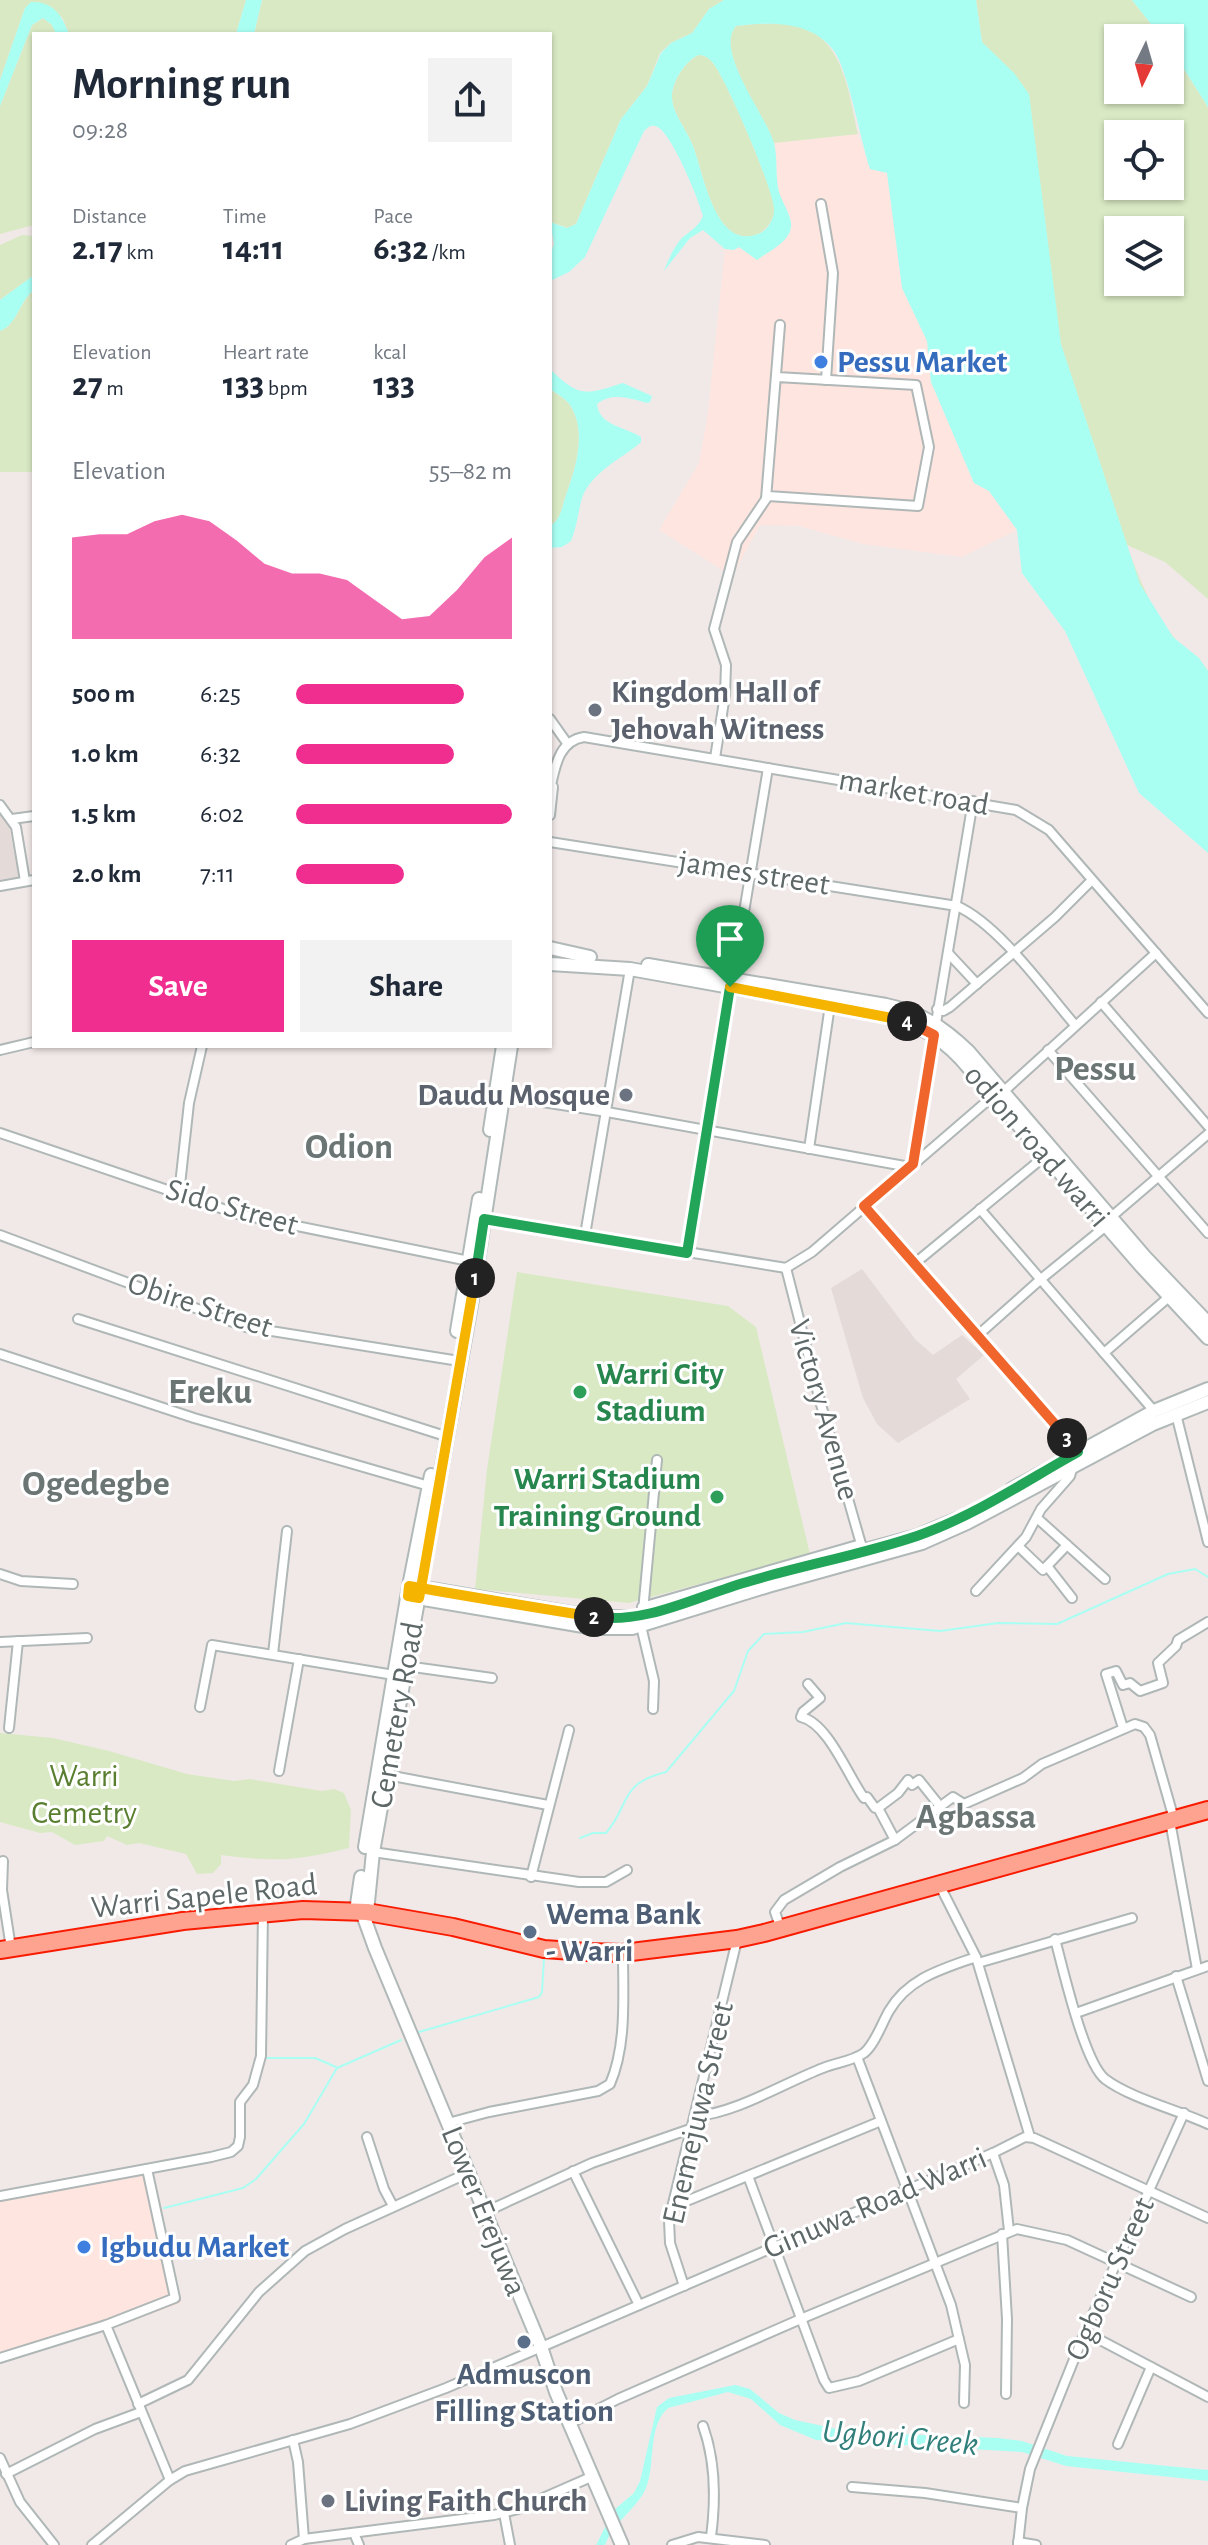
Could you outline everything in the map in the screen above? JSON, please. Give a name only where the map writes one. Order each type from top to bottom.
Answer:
[{"type":"highway","name":"Warri Sapele Road","points":[[5,1949],[183,1921],[263,1912],[326,1910],[362,1912],[453,1927],[544,1949],[623,1953],[737,1939],[781,1929],[1208,1810]]},
{"type":"main road","name":"odion road warri","points":[[552,949],[732,983],[910,1022],[936,1022]]},
{"type":"main road","name":"odion road warri","points":[[552,964],[630,969],[886,1005],[936,1022],[968,1051],[1045,1156],[1208,1323]]},
{"type":"main road","name":"Cemetery Road","points":[[362,1912],[406,1666],[429,1486],[453,1360],[503,1048]]},
{"type":"main road","name":"Cemetery Road","points":[[362,1912],[394,1675],[414,1592],[484,1219],[511,1048]]},
{"type":"main road","name":"odion road warri","points":[[998,1094],[1208,1338]]},
{"type":"main road","points":[[414,1592],[595,1628],[621,1630],[642,1616],[747,1582],[862,1548],[917,1536],[965,1516],[1154,1411],[1208,1389]]},
{"type":"main road","points":[[642,1616],[768,1586],[922,1543],[967,1523],[1073,1465],[1176,1414],[1208,1402]]},
{"type":"main road","name":"Lower Erejuwa","points":[[362,1912],[541,2347],[569,2424],[622,2545]]},
{"type":"street","points":[[821,204],[833,273],[826,380]]},
{"type":"street","points":[[715,758],[725,695],[726,665],[714,629],[737,542],[767,497],[780,325]]},
{"type":"street","points":[[767,497],[918,506],[929,447],[916,385],[777,377]]},
{"type":"street","points":[[552,722],[567,743],[552,782]]},
{"type":"street","name":"market road","points":[[567,743],[584,737],[1016,810],[1049,830],[1208,1013]]},
{"type":"street","points":[[687,1253],[768,768]]},
{"type":"street","points":[[552,797],[555,771]]},
{"type":"street","points":[[912,1166],[973,801]]},
{"type":"street","points":[[0,805],[16,827],[30,881],[0,886]]},
{"type":"street","points":[[12,819],[32,816]]},
{"type":"street","name":"james street","points":[[552,842],[957,906]]},
{"type":"street","points":[[936,1022],[943,1011],[1013,953],[1091,881]]},
{"type":"street","points":[[957,906],[975,914],[1075,1025]]},
{"type":"street","points":[[484,1219],[786,1268],[812,1252],[998,1094],[1156,953]]},
{"type":"street","points":[[949,954],[977,984]]},
{"type":"street","points":[[585,1235],[630,969]]},
{"type":"street","points":[[1101,1002],[1208,1126]]},
{"type":"street","points":[[809,1149],[830,1005]]},
{"type":"street","points":[[0,1050],[32,1042]]},
{"type":"street","points":[[179,1194],[189,1103],[202,1048]]},
{"type":"street","points":[[1048,1050],[1208,1233]]},
{"type":"street","points":[[504,1096],[912,1166]]},
{"type":"street","name":"Sido Street","points":[[0,1133],[238,1214],[469,1261]]},
{"type":"street","points":[[977,1336],[1208,1134]]},
{"type":"street","points":[[914,1264],[1045,1156]]},
{"type":"street","points":[[864,1206],[1078,1452]]},
{"type":"street","points":[[980,1209],[1154,1411]]},
{"type":"street","name":"Obire Street","points":[[0,1235],[246,1327],[453,1360]]},
{"type":"street","name":"Victory Avenue","points":[[786,1268],[862,1548]]},
{"type":"street","points":[[1104,1353],[1170,1296]]},
{"type":"street","points":[[78,1319],[439,1434]]},
{"type":"street","points":[[0,1354],[194,1418],[429,1486]]},
{"type":"street","points":[[1176,1414],[1208,1542]]},
{"type":"street","points":[[653,1709],[654,1681],[642,1616],[657,1460]]},
{"type":"street","points":[[976,1591],[1018,1546],[1041,1509],[1070,1476],[1073,1465]]},
{"type":"street","points":[[1037,1518],[1105,1579]]},
{"type":"street","points":[[273,1654],[287,1531]]},
{"type":"street","points":[[1018,1546],[1043,1570],[1067,1545]]},
{"type":"street","points":[[1047,1566],[1072,1598]]},
{"type":"street","points":[[0,1574],[21,1581],[73,1584]]},
{"type":"street","points":[[1123,1728],[1106,1674],[1116,1671],[1123,1685],[1130,1683],[1140,1691],[1163,1683],[1158,1663],[1176,1646],[1178,1640],[1208,1622]]},
{"type":"street","points":[[0,1642],[87,1638]]},
{"type":"street","points":[[9,1728],[18,1641]]},
{"type":"street","points":[[200,1707],[212,1645],[394,1675]]},
{"type":"street","points":[[279,1771],[299,1659]]},
{"type":"street","points":[[406,1666],[492,1678]]},
{"type":"street","points":[[808,1684],[820,1698],[801,1717],[810,1719],[821,1729],[864,1798],[867,1797],[878,1808],[895,1840]]},
{"type":"street","points":[[781,1929],[775,1912],[784,1900],[895,1840],[931,1815],[939,1805],[953,1797],[964,1804],[1023,1778],[1042,1764],[1135,1724],[1147,1730],[1172,1820],[1197,1969]]},
{"type":"street","points":[[531,1877],[569,1730]]},
{"type":"street","points":[[387,1775],[548,1805]]},
{"type":"street","points":[[878,1808],[898,1793],[908,1780],[912,1785],[919,1780],[939,1805]]},
{"type":"street","points":[[373,1852],[531,1877],[595,1883],[606,1882],[627,1870]]},
{"type":"street","points":[[3,1861],[5,1949]]},
{"type":"street","points":[[939,1884],[977,1960],[1030,2137],[1208,2218]]},
{"type":"street","points":[[0,2196],[231,2152],[238,2146],[240,2102],[253,2085],[261,2056],[263,1912]]},
{"type":"street","points":[[696,2116],[741,2105],[799,2077],[866,2052],[891,2007],[917,1980],[977,1960],[1132,1918]]},
{"type":"street","name":"Enemejuwa Street","points":[[684,2286],[670,2243],[672,2207],[737,1939]]},
{"type":"street","points":[[1055,1939],[1092,2061],[1102,2077],[1115,2086],[1208,2124]]},
{"type":"street","points":[[448,2123],[598,2091],[610,2084],[618,2063],[621,2035],[623,1953]]},
{"type":"street","points":[[1076,2013],[1208,1966]]},
{"type":"street","points":[[1176,1976],[1208,2081]]},
{"type":"street","points":[[857,2057],[951,2305],[965,2365],[964,2403]]},
{"type":"street","name":"Ogboru Street","points":[[1018,2544],[1027,2479],[1035,2458],[1085,2332],[1184,2113]]},
{"type":"street","points":[[672,2207],[881,2121]]},
{"type":"street","points":[[485,2212],[573,2171],[693,2128]]},
{"type":"street","points":[[367,2137],[384,2189],[393,2206]]},
{"type":"street","name":"Ginuwa Road Warri","points":[[92,2545],[170,2480],[200,2465],[293,2440],[408,2403],[1030,2137]]},
{"type":"street","points":[[993,2153],[1004,2185],[1008,2343],[1006,2394]]},
{"type":"street","points":[[0,2358],[106,2325],[175,2298],[147,2169]]},
{"type":"street","points":[[573,2171],[639,2305]]},
{"type":"street","points":[[6,2474],[140,2408],[188,2380],[259,2292],[305,2251],[393,2206],[468,2173]]},
{"type":"street","points":[[748,2176],[829,2388],[859,2381],[959,2339]]},
{"type":"street","points":[[569,2424],[618,2399],[1005,2232],[1026,2229],[1052,2235],[1191,2297]]},
{"type":"street","points":[[106,2325],[170,2480]]},
{"type":"street","points":[[1085,2332],[1208,2397]]},
{"type":"street","points":[[1118,2444],[1151,2367]]},
{"type":"street","points":[[703,2426],[710,2443],[715,2485],[711,2537]]},
{"type":"street","points":[[293,2440],[298,2462],[304,2539]]},
{"type":"street","points":[[0,2458],[20,2502],[54,2545]]},
{"type":"street","points":[[291,2545],[304,2539],[504,2513],[591,2477]]},
{"type":"street","points":[[852,2487],[925,2493],[1022,2508]]},
{"type":"street","points":[[504,2513],[510,2545]]},
{"type":"street","points":[[354,2533],[359,2545]]},
{"type":"street","points":[[672,2545],[685,2539],[711,2537],[765,2545]]},
{"type":"street","points":[[1018,2544],[1036,2545]]},
{"type":"shaded area","name":"Pessu Market","points":[[858,134],[870,169],[887,173],[902,288],[927,341],[931,382],[974,483],[989,491],[1017,530],[962,557],[863,544],[799,526],[760,525],[732,576],[659,530],[699,463],[708,413],[725,249],[739,247],[757,260],[788,236],[792,226],[778,190],[774,143]]},
{"type":"shaded area","points":[[0,814],[9,826],[19,878],[0,881]]},
{"type":"shaded area","points":[[862,1269],[915,1339],[933,1355],[962,1335],[984,1355],[956,1379],[970,1399],[898,1443],[877,1424],[863,1398],[831,1288]]},
{"type":"shaded area","name":"Igbudu Market","points":[[150,2163],[181,2303],[105,2331],[0,2362],[0,2192]]},
{"type":"green space","points":[[0,0],[246,0],[237,32],[68,32],[62,17],[25,8],[0,80]]},
{"type":"green space","points":[[262,0],[724,0],[709,9],[692,33],[671,43],[660,53],[647,86],[621,119],[576,224],[568,228],[552,223],[552,32],[254,32]]},
{"type":"green space","points":[[976,0],[1132,0],[1151,24],[1104,24],[1104,104],[1184,104],[1184,69],[1208,107],[1208,599],[1165,562],[1127,545],[1146,592],[1164,625],[1208,671],[1117,630],[982,42]]},
{"type":"green space","points":[[43,18],[55,32],[32,32],[32,226],[0,234],[0,106],[32,25]]},
{"type":"green space","points":[[736,26],[798,26],[826,42],[842,70],[858,134],[774,143],[741,80],[729,43]]},
{"type":"green space","points":[[698,55],[708,58],[719,73],[759,160],[773,199],[775,210],[770,224],[758,234],[743,236],[731,231],[721,221],[693,146],[674,108],[672,95],[677,78]]},
{"type":"green space","points":[[22,235],[32,236],[32,276],[0,300],[0,245]]},
{"type":"green space","points":[[32,292],[32,472],[0,472],[0,331],[11,323]]},
{"type":"green space","points":[[552,390],[570,405],[579,437],[576,460],[557,520],[552,524]]},
{"type":"green space","points":[[517,1272],[728,1306],[756,1327],[810,1554],[629,1603],[475,1589],[487,1469]]},
{"type":"green space","name":"Warri Cemetry","points":[[0,1733],[53,1738],[187,1774],[234,1781],[250,1779],[322,1791],[334,1789],[344,1793],[351,1810],[349,1848],[285,1859],[221,1855],[221,1864],[213,1873],[197,1874],[186,1854],[139,1843],[127,1845],[107,1836],[104,1841],[75,1845],[52,1832],[40,1833],[0,1822]]},
{"type":"water","points":[[246,0],[262,0],[254,32],[237,32]]},
{"type":"water","points":[[724,0],[976,0],[982,42],[1014,73],[1029,94],[1061,344],[1140,584],[1173,637],[1199,658],[1208,671],[1208,853],[1139,793],[1065,631],[1022,573],[1017,530],[989,491],[974,483],[931,382],[927,341],[902,288],[887,173],[870,169],[844,74],[834,51],[825,41],[802,28],[776,24],[736,26],[731,37],[736,67],[774,143],[779,192],[791,222],[787,237],[773,250],[757,260],[739,247],[725,249],[703,230],[690,238],[664,271],[677,243],[703,216],[676,151],[661,130],[651,126],[644,131],[585,257],[569,272],[552,280],[552,223],[567,228],[576,224],[621,119],[647,86],[661,53],[671,43],[692,33],[709,9]],"holes":[[[698,55],[705,56],[728,90],[767,182],[774,214],[767,228],[758,234],[743,236],[731,231],[721,220],[713,206],[693,146],[674,108],[672,95],[677,78],[689,62]]]},
{"type":"water","points":[[1132,0],[1208,0],[1208,107],[1184,69],[1184,24],[1151,24]]},
{"type":"water","points":[[31,2],[51,7],[56,10],[68,32],[55,32],[43,18],[32,25],[0,106],[0,80],[25,8]]},
{"type":"water","points":[[32,276],[32,292],[11,323],[0,331],[0,300]]},
{"type":"water","points":[[552,371],[576,389],[600,390],[623,383],[652,396],[647,403],[615,397],[597,404],[603,417],[641,437],[641,442],[593,480],[582,498],[571,541],[562,547],[552,548],[552,524],[561,511],[576,460],[579,437],[575,415],[563,398],[552,390]]},
{"type":"water","name":"Ugbori Creek","points":[[735,2385],[750,2389],[779,2413],[795,2420],[851,2432],[1022,2441],[1067,2456],[1208,2470],[1208,2481],[1066,2466],[1022,2452],[816,2440],[780,2425],[751,2399],[728,2392],[668,2408],[661,2416],[654,2435],[646,2488],[605,2545],[596,2545],[614,2510],[634,2493],[640,2481],[657,2407],[669,2398]]},
{"type":"waterway","points":[[580,1838],[593,1833],[606,1833],[633,1789],[651,1777],[666,1772],[734,1691],[748,1651],[764,1634],[803,1632],[846,1623],[940,1631],[998,1623],[1057,1624],[1168,1574],[1195,1569],[1208,1577]]},
{"type":"waterway","points":[[419,2032],[539,1997],[544,1958]]},
{"type":"waterway","points":[[164,2208],[243,2188],[256,2179],[304,2124],[337,2068],[401,2040]]},
{"type":"waterway","points":[[267,2058],[315,2058],[336,2067]]},
{"type":"place","name":"Pessu Market","points":[[821,362]]},
{"type":"place","name":"Kingdom Hall of Jehovah Witness","points":[[595,710]]},
{"type":"place","name":"Daudu Mosque","points":[[626,1095]]},
{"type":"place","name":"Warri City Stadium","points":[[580,1392]]},
{"type":"place","name":"Warri Stadium Training Ground","points":[[717,1497]]},
{"type":"place","name":"Wema Bank - Warri","points":[[530,1932]]},
{"type":"place","name":"Igbudu Market","points":[[84,2247]]},
{"type":"place","name":"Admuscon Filling Station","points":[[524,2342]]},
{"type":"place","name":"Living Faith Church","points":[[328,2501]]},
{"type":"district","name":"Pessu","points":[[1095,1069]]},
{"type":"district","name":"Odion","points":[[349,1147]]},
{"type":"district","name":"Ereku","points":[[210,1392]]},
{"type":"district","name":"Ogedegbe","points":[[96,1484]]},
{"type":"district","name":"Agbassa","points":[[976,1817]]},
{"type":"route","points":[[730,987],[687,1253],[484,1219],[472,1299],[445,1442],[421,1588],[419,1598],[408,1596],[409,1586],[421,1588],[477,1597],[528,1607],[609,1619],[643,1615],[747,1582],[917,1536],[965,1516],[1078,1452],[864,1206],[913,1164],[934,1035],[896,1018],[730,987]]}]
